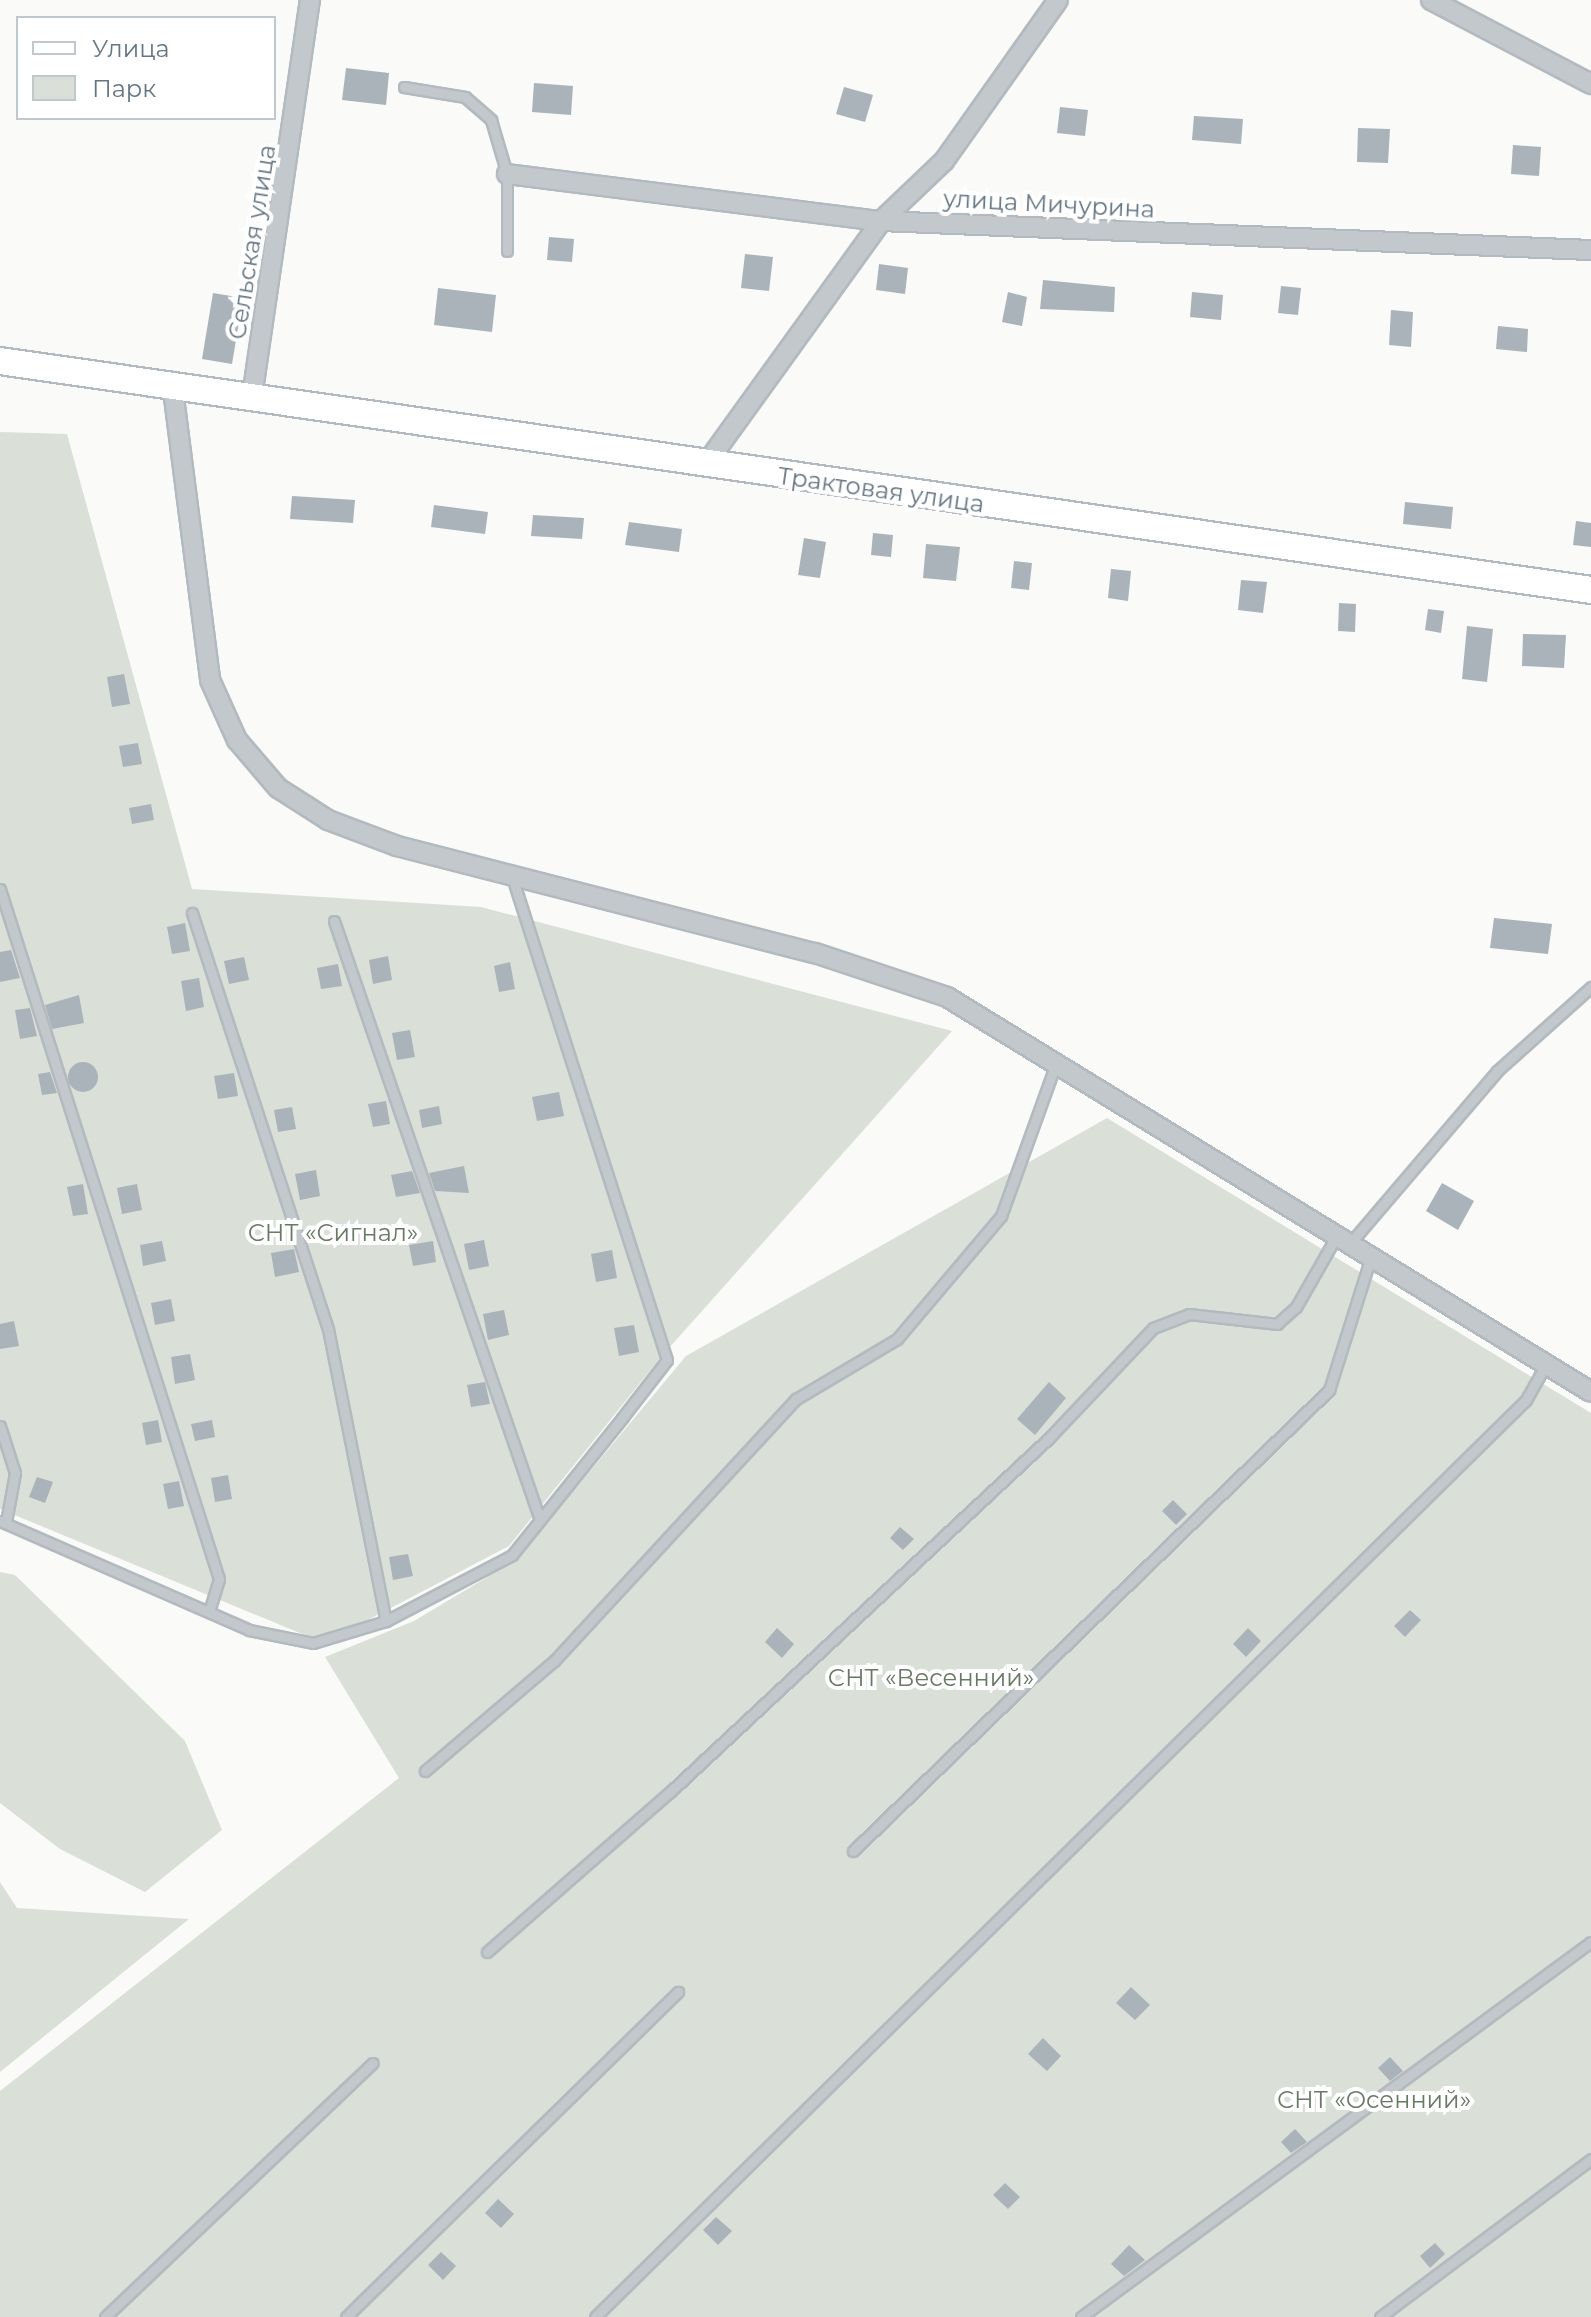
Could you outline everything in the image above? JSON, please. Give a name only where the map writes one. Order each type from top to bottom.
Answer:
[{"type":"main road","name":"Трактовая улица","points":[[0,361],[172,382],[252,397],[706,464],[1591,590]]},
{"type":"street","name":"Сельская улица","points":[[252,397],[310,0]]},
{"type":"street","points":[[706,464],[881,221],[944,161],[1058,0]]},
{"type":"street","points":[[1431,0],[1591,84]]},
{"type":"street","name":"улица Мичурина","points":[[507,174],[881,221],[1591,250]]},
{"type":"street","points":[[172,382],[210,680],[237,740],[278,788],[328,820],[512,877],[815,953],[947,997],[1372,1253],[1591,1392]]},
{"type":"lane","points":[[404,87],[465,97],[491,120],[507,174],[507,251]]},
{"type":"lane","points":[[0,1426],[15,1473],[3,1521],[274,1640],[313,1643],[386,1621],[512,1555],[667,1360],[512,877]]},
{"type":"lane","points":[[0,889],[219,1579],[209,1611]]},
{"type":"lane","points":[[192,913],[328,1329],[386,1621]]},
{"type":"lane","points":[[334,921],[540,1520]]},
{"type":"lane","points":[[487,1952],[670,1792],[1049,1438],[1153,1328],[1189,1314],[1277,1324],[1296,1307],[1345,1237],[1497,1071],[1591,987]]},
{"type":"lane","points":[[425,1771],[554,1661],[796,1399],[897,1339],[1001,1216],[1056,1063]]},
{"type":"lane","points":[[853,1851],[1329,1390],[1372,1253]]},
{"type":"lane","points":[[595,2317],[1526,1400],[1546,1364]]},
{"type":"lane","points":[[1081,2317],[1591,1942]]},
{"type":"lane","points":[[346,2317],[678,1992]]},
{"type":"lane","points":[[105,2317],[373,2063]]},
{"type":"lane","points":[[1380,2317],[1591,2159]]},
{"type":"green space","name":"СНТ «Сигнал»","points":[[0,432],[67,434],[192,889],[481,907],[952,1031],[660,1358],[509,1546],[324,1643],[0,1509]]},
{"type":"green space","name":"СНТ «Весенний»","points":[[1107,1118],[1591,1413],[1591,2317],[0,2317],[0,2091],[399,1778],[325,1657],[414,1621],[516,1560],[686,1356]]},
{"type":"green space","points":[[0,1572],[15,1575],[185,1741],[222,1830],[145,1892],[60,1849],[0,1803]]},
{"type":"green space","points":[[0,1882],[17,1908],[189,1919],[0,2072]]},
{"type":"building","points":[[346,68],[389,73],[386,105],[342,100]]},
{"type":"building","points":[[534,83],[573,86],[571,115],[532,112]]},
{"type":"building","points":[[844,87],[873,95],[865,122],[836,114]]},
{"type":"building","points":[[1060,107],[1088,110],[1085,136],[1057,133]]},
{"type":"building","points":[[1194,116],[1243,119],[1241,144],[1192,140]]},
{"type":"building","points":[[1358,128],[1390,129],[1388,163],[1357,162]]},
{"type":"building","points":[[1513,145],[1541,147],[1539,176],[1511,174]]},
{"type":"building","points":[[549,237],[574,239],[572,262],[547,260]]},
{"type":"building","points":[[745,254],[773,257],[769,291],[741,288]]},
{"type":"building","points":[[879,264],[908,268],[905,294],[876,290]]},
{"type":"building","points":[[1043,280],[1115,287],[1114,312],[1040,309]]},
{"type":"building","points":[[1281,286],[1301,288],[1298,315],[1278,313]]},
{"type":"building","points":[[438,288],[496,295],[492,332],[434,325]]},
{"type":"building","points":[[1008,292],[1027,297],[1022,326],[1002,322]]},
{"type":"building","points":[[1192,292],[1223,295],[1221,320],[1190,317]]},
{"type":"building","points":[[213,293],[243,298],[232,364],[202,359]]},
{"type":"building","points":[[1391,310],[1413,312],[1411,347],[1389,345]]},
{"type":"building","points":[[1498,326],[1528,329],[1527,352],[1496,349]]},
{"type":"building","points":[[292,496],[355,500],[353,523],[290,519]]},
{"type":"building","points":[[1405,502],[1453,507],[1451,529],[1403,524]]},
{"type":"building","points":[[434,505],[488,512],[485,534],[431,527]]},
{"type":"building","points":[[533,515],[584,518],[582,539],[531,536]]},
{"type":"building","points":[[1576,521],[1591,523],[1591,547],[1573,545]]},
{"type":"building","points":[[629,522],[682,529],[679,552],[625,545]]},
{"type":"building","points":[[873,533],[893,535],[891,557],[871,555]]},
{"type":"building","points":[[804,538],[826,542],[820,578],[798,575]]},
{"type":"building","points":[[926,544],[960,547],[956,581],[923,578]]},
{"type":"building","points":[[1014,561],[1032,563],[1029,590],[1011,588]]},
{"type":"building","points":[[1111,569],[1131,571],[1128,601],[1108,598]]},
{"type":"building","points":[[1241,580],[1267,582],[1263,613],[1238,610]]},
{"type":"building","points":[[1339,603],[1356,604],[1355,632],[1338,631]]},
{"type":"building","points":[[1428,609],[1444,611],[1441,633],[1425,630]]},
{"type":"building","points":[[1467,626],[1493,629],[1487,682],[1462,679]]},
{"type":"building","points":[[1523,634],[1566,635],[1564,668],[1522,666]]},
{"type":"building","points":[[124,674],[130,704],[112,707],[107,677]]},
{"type":"building","points":[[138,743],[142,764],[123,767],[119,746]]},
{"type":"building","points":[[151,804],[154,820],[132,824],[129,808]]},
{"type":"building","points":[[1494,918],[1552,924],[1548,954],[1490,948]]},
{"type":"building","points":[[185,923],[190,951],[172,954],[167,927]]},
{"type":"building","points":[[11,950],[20,978],[0,982],[0,952]]},
{"type":"building","points":[[388,956],[392,980],[373,984],[369,960]]},
{"type":"building","points":[[244,957],[249,980],[229,984],[224,961]]},
{"type":"building","points":[[510,962],[515,989],[499,992],[494,966]]},
{"type":"building","points":[[338,964],[342,986],[321,989],[317,968]]},
{"type":"building","points":[[199,978],[204,1007],[186,1011],[181,981]]},
{"type":"building","points":[[79,995],[84,1023],[52,1029],[45,1005]]},
{"type":"building","points":[[30,1008],[37,1036],[20,1039],[15,1010]]},
{"type":"building","points":[[410,1030],[415,1057],[397,1060],[392,1033]]},
{"type":"building","points":[[83,1062],[89,1063],[97,1071],[97,1083],[89,1091],[83,1092],[77,1091],[69,1083],[68,1077],[69,1071],[77,1063]]},
{"type":"building","points":[[50,1072],[57,1093],[42,1095],[38,1074]]},
{"type":"building","points":[[234,1073],[238,1096],[218,1099],[214,1076]]},
{"type":"building","points":[[559,1092],[564,1116],[537,1121],[532,1097]]},
{"type":"building","points":[[386,1101],[390,1124],[373,1127],[368,1104]]},
{"type":"building","points":[[439,1106],[442,1124],[422,1128],[419,1110]]},
{"type":"building","points":[[292,1107],[296,1129],[278,1132],[274,1110]]},
{"type":"building","points":[[464,1166],[469,1193],[435,1191],[429,1173]]},
{"type":"building","points":[[316,1170],[320,1196],[300,1200],[295,1174]]},
{"type":"building","points":[[412,1171],[420,1193],[396,1197],[391,1175]]},
{"type":"building","points":[[1442,1183],[1474,1201],[1458,1230],[1426,1211]]},
{"type":"building","points":[[83,1184],[88,1214],[73,1216],[67,1187]]},
{"type":"building","points":[[137,1184],[142,1210],[122,1214],[117,1188]]},
{"type":"building","points":[[484,1240],[489,1266],[469,1270],[464,1244]]},
{"type":"building","points":[[162,1241],[166,1261],[143,1266],[140,1245]]},
{"type":"building","points":[[433,1241],[436,1262],[413,1266],[409,1245]]},
{"type":"building","points":[[294,1249],[299,1272],[275,1277],[271,1253]]},
{"type":"building","points":[[612,1250],[617,1278],[596,1282],[591,1254]]},
{"type":"building","points":[[171,1299],[175,1321],[155,1325],[151,1303]]},
{"type":"building","points":[[504,1310],[509,1335],[488,1340],[483,1314]]},
{"type":"building","points":[[14,1321],[19,1346],[0,1349],[0,1324]]},
{"type":"building","points":[[634,1325],[639,1352],[619,1356],[614,1328]]},
{"type":"building","points":[[190,1354],[195,1380],[175,1384],[171,1357]]},
{"type":"building","points":[[485,1382],[490,1404],[471,1407],[467,1385]]},
{"type":"building","points":[[1049,1382],[1066,1398],[1035,1435],[1017,1419]]},
{"type":"building","points":[[158,1420],[162,1442],[146,1445],[142,1423]]},
{"type":"building","points":[[212,1420],[215,1437],[195,1441],[191,1424]]},
{"type":"building","points":[[228,1475],[232,1499],[215,1502],[211,1478]]},
{"type":"building","points":[[37,1477],[53,1482],[45,1503],[29,1497]]},
{"type":"building","points":[[179,1481],[184,1506],[168,1509],[163,1484]]},
{"type":"building","points":[[1173,1500],[1187,1514],[1176,1525],[1162,1511]]},
{"type":"building","points":[[900,1527],[914,1539],[903,1550],[890,1538]]},
{"type":"building","points":[[408,1554],[413,1576],[393,1580],[389,1557]]},
{"type":"building","points":[[1410,1610],[1421,1620],[1405,1637],[1394,1626]]},
{"type":"building","points":[[777,1628],[794,1644],[782,1658],[765,1642]]},
{"type":"building","points":[[1248,1628],[1261,1641],[1246,1657],[1233,1644]]},
{"type":"building","points":[[1131,1987],[1150,2005],[1135,2020],[1116,2003]]},
{"type":"building","points":[[1043,2038],[1061,2056],[1047,2071],[1028,2054]]},
{"type":"building","points":[[1390,2057],[1403,2071],[1390,2081],[1378,2068]]},
{"type":"building","points":[[1295,2129],[1307,2142],[1291,2153],[1281,2142]]},
{"type":"building","points":[[1005,2183],[1020,2197],[1008,2209],[993,2195]]},
{"type":"building","points":[[498,2199],[514,2214],[501,2228],[485,2213]]},
{"type":"building","points":[[716,2217],[732,2231],[718,2245],[703,2230]]},
{"type":"building","points":[[1435,2243],[1445,2254],[1430,2268],[1420,2256]]},
{"type":"building","points":[[1129,2245],[1145,2260],[1124,2276],[1111,2264]]},
{"type":"building","points":[[441,2252],[456,2266],[443,2280],[428,2265]]},
{"type":"park label","name":"СНТ «Осенний»","points":[[1374,2100]]}]
